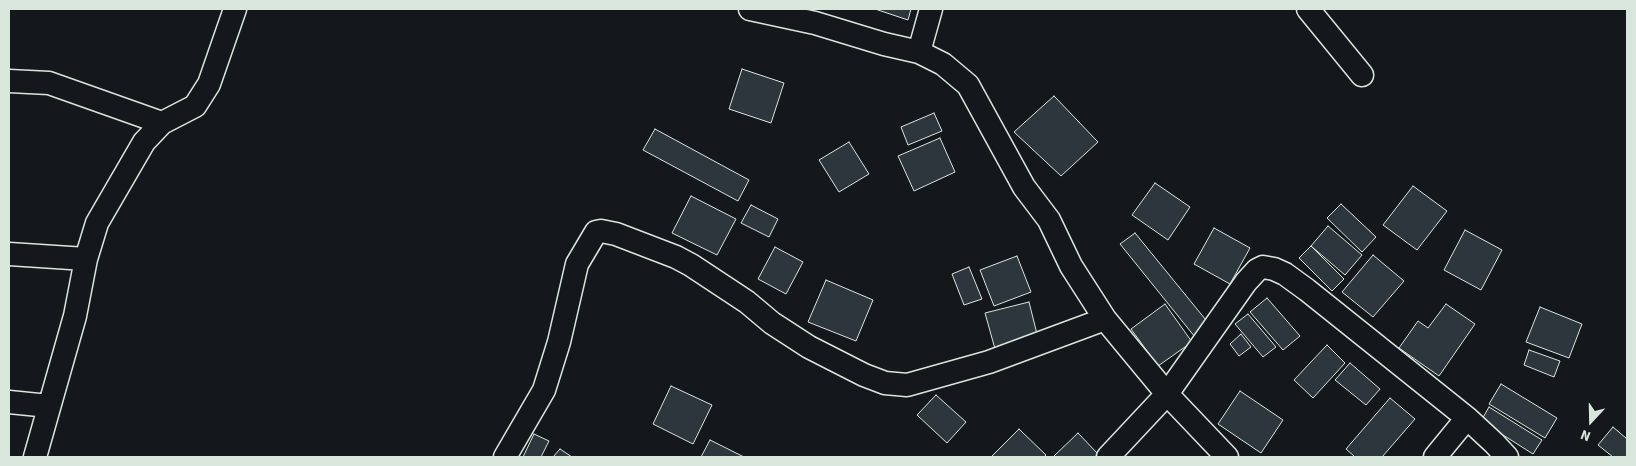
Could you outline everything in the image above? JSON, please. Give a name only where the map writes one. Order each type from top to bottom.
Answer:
[{"type":"street","points":[[35,457],[74,316],[86,259],[97,222],[144,142],[162,123],[195,106],[208,84],[235,9]]},
{"type":"street","points":[[750,9],[815,23],[884,44],[919,52],[943,64],[968,86],[1024,187],[1049,220],[1071,266],[1105,319],[1167,394],[1227,457]]},
{"type":"street","points":[[919,52],[931,9]]},
{"type":"street","points":[[1308,9],[1362,75]]},
{"type":"street","points":[[9,81],[49,83],[162,123]]},
{"type":"street","points":[[505,457],[544,390],[557,350],[577,264],[596,232],[606,231],[676,257],[720,283],[772,323],[809,346],[864,375],[885,383],[907,385],[989,362],[1105,319]]},
{"type":"street","points":[[9,254],[86,259]]},
{"type":"street","points":[[1108,457],[1167,394],[1246,282],[1263,267],[1274,268],[1307,290],[1466,418],[1507,457]]},
{"type":"street","points":[[9,402],[49,406]]},
{"type":"street","points":[[1435,457],[1466,418]]},
{"type":"building","points":[[875,9],[911,9],[908,20]]},
{"type":"building","points":[[742,69],[784,83],[771,123],[729,109]]},
{"type":"building","points":[[1054,96],[1098,142],[1061,176],[1014,132]]},
{"type":"building","points":[[934,113],[942,131],[908,145],[901,127]]},
{"type":"building","points":[[655,129],[749,180],[738,201],[643,150]]},
{"type":"building","points":[[940,138],[955,172],[914,191],[898,156]]},
{"type":"building","points":[[849,142],[869,174],[839,192],[819,160]]},
{"type":"building","points":[[1155,183],[1190,207],[1168,240],[1132,215]]},
{"type":"building","points":[[1413,186],[1447,211],[1417,250],[1383,225]]},
{"type":"building","points":[[691,196],[736,219],[717,255],[672,233]]},
{"type":"building","points":[[1341,204],[1376,237],[1362,252],[1327,218]]},
{"type":"building","points":[[751,205],[778,219],[769,237],[741,223]]},
{"type":"building","points":[[1328,226],[1362,255],[1345,275],[1311,246]]},
{"type":"building","points":[[1214,228],[1250,248],[1230,284],[1194,264]]},
{"type":"building","points":[[1465,230],[1502,250],[1481,290],[1444,270]]},
{"type":"building","points":[[1135,233],[1210,325],[1195,337],[1120,244]]},
{"type":"building","points":[[1311,246],[1344,279],[1332,291],[1299,258]]},
{"type":"building","points":[[775,247],[803,262],[786,294],[758,279]]},
{"type":"building","points":[[1373,255],[1404,281],[1373,317],[1342,292]]},
{"type":"building","points":[[1017,256],[1031,292],[994,306],[980,270]]},
{"type":"building","points":[[969,267],[982,299],[964,305],[952,274]]},
{"type":"building","points":[[826,280],[873,300],[856,341],[808,322]]},
{"type":"building","points":[[1267,298],[1300,336],[1283,350],[1250,312]]},
{"type":"building","points":[[1029,302],[1038,338],[995,349],[985,313]]},
{"type":"building","points":[[1165,304],[1192,342],[1158,366],[1131,329]]},
{"type":"building","points":[[1446,304],[1475,324],[1439,376],[1399,348],[1418,321],[1428,328]]},
{"type":"building","points":[[1540,307],[1582,324],[1569,358],[1526,342]]},
{"type":"building","points":[[1248,314],[1276,347],[1263,357],[1235,324]]},
{"type":"building","points":[[1241,334],[1251,347],[1239,356],[1230,344]]},
{"type":"building","points":[[1327,345],[1345,363],[1313,398],[1294,380]]},
{"type":"building","points":[[1529,350],[1560,361],[1554,377],[1524,365]]},
{"type":"building","points":[[1350,363],[1380,389],[1366,405],[1335,380]]},
{"type":"building","points":[[1501,384],[1557,418],[1545,438],[1489,404]]},
{"type":"building","points":[[671,386],[712,405],[693,444],[653,424]]},
{"type":"building","points":[[1240,391],[1283,420],[1261,453],[1218,424]]},
{"type":"building","points":[[936,395],[966,422],[947,443],[917,415]]},
{"type":"building","points":[[1390,398],[1415,419],[1382,457],[1355,457],[1346,449]]},
{"type":"building","points":[[1489,407],[1542,440],[1533,454],[1481,421]]},
{"type":"building","points":[[1613,427],[1627,439],[1627,457],[1613,457],[1598,445]]},
{"type":"building","points":[[1019,429],[1046,455],[1044,457],[991,457]]},
{"type":"building","points":[[1078,433],[1098,454],[1095,457],[1053,457]]},
{"type":"building","points":[[534,434],[549,441],[541,457],[523,457]]},
{"type":"building","points":[[710,440],[744,457],[701,457]]},
{"type":"building","points":[[560,449],[572,457],[553,457]]}]
